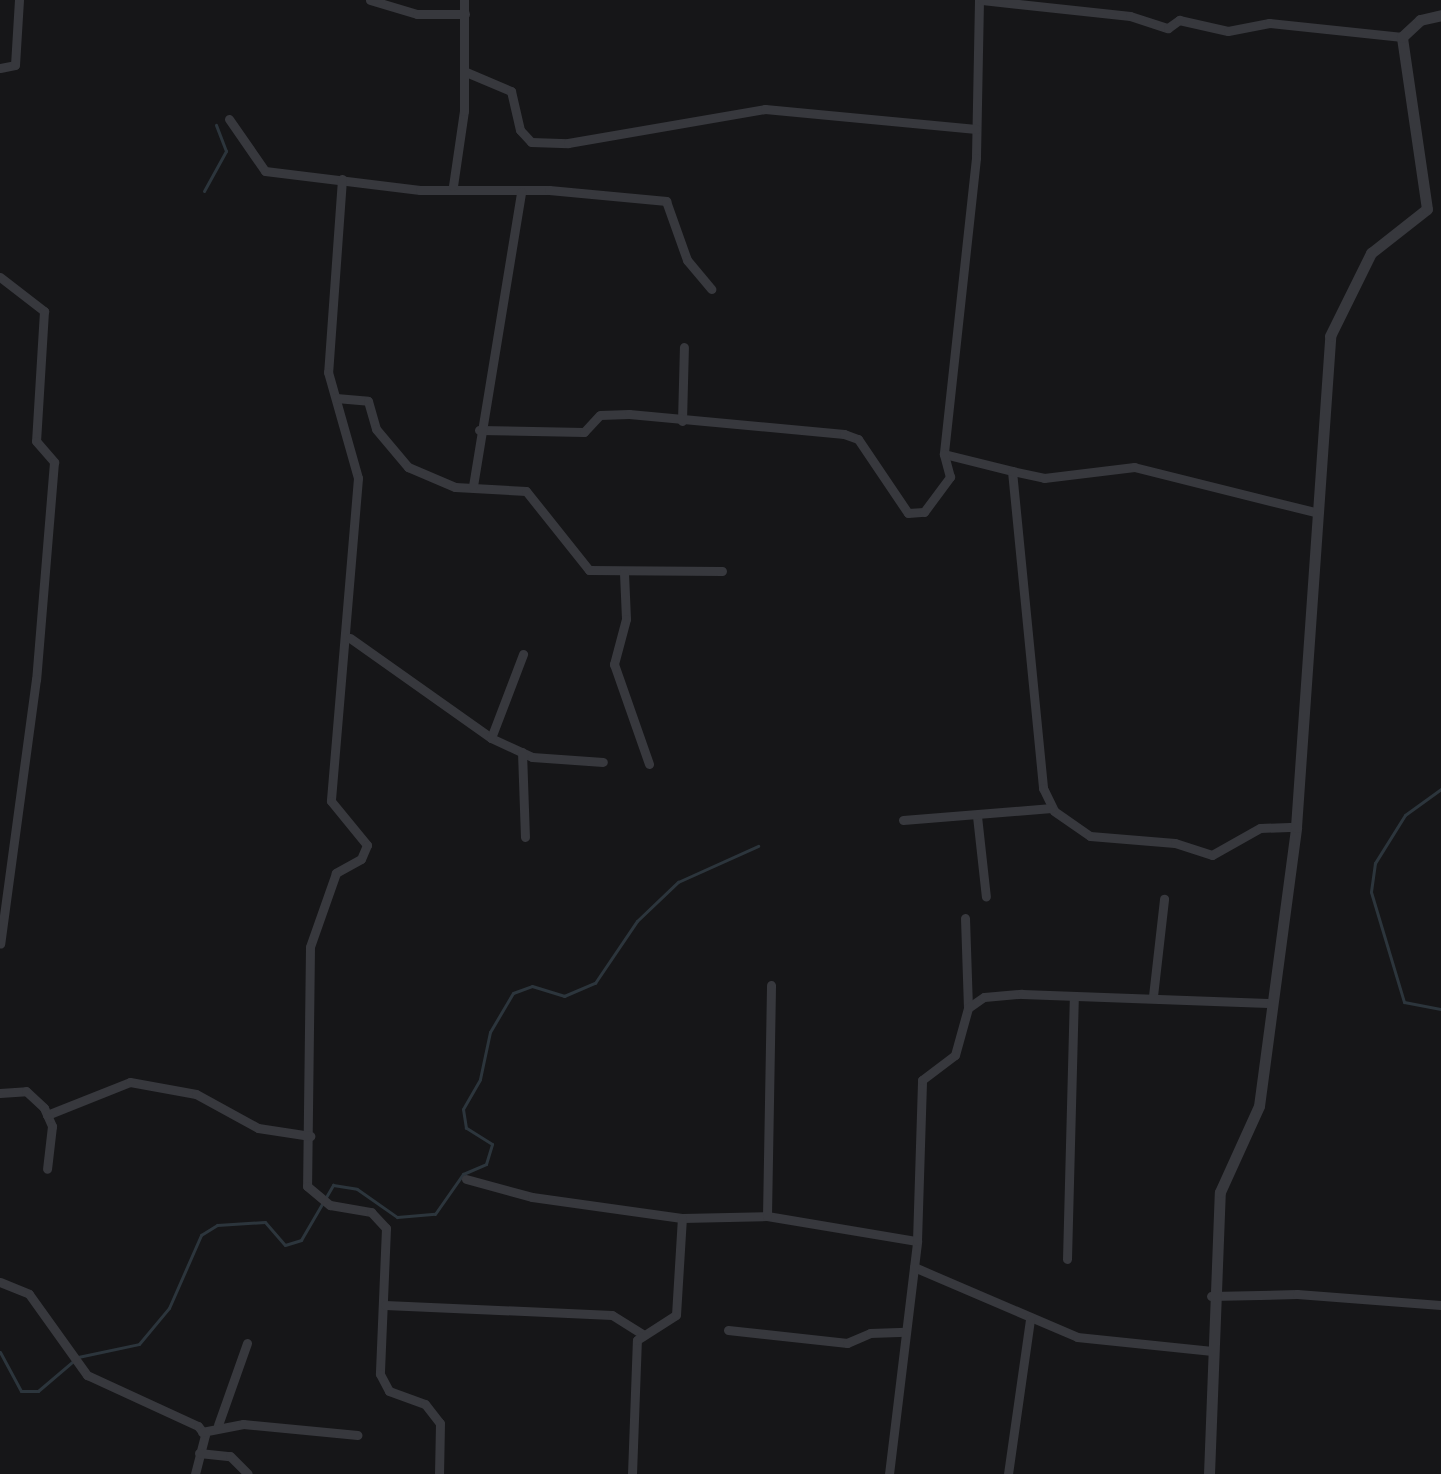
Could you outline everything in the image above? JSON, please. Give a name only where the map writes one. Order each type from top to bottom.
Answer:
[{"type":"street","points":[[0,68],[15,65],[19,0]]},
{"type":"street","points":[[370,0],[417,14],[465,14]]},
{"type":"street","points":[[453,186],[466,72],[464,0]]},
{"type":"street","points":[[479,430],[584,432],[600,415],[844,434],[858,439],[908,513],[924,512],[950,477],[944,454],[976,129],[980,0],[1130,16],[1168,28],[1179,20],[1228,31],[1269,23],[1402,37],[1420,20],[1441,15]]},
{"type":"street","points":[[1209,1474],[1211,1296],[1224,1174],[1259,1106],[1268,1003],[1296,827],[1330,336],[1371,253],[1427,209],[1402,37]]},
{"type":"street","points":[[466,72],[511,91],[520,130],[531,142],[568,143],[765,109],[976,129]]},
{"type":"street","points":[[229,119],[265,171],[666,201],[687,260],[711,289]]},
{"type":"street","points":[[342,179],[328,372],[358,478],[350,638],[331,801],[367,845],[361,859],[336,873],[310,947],[307,1186],[330,1205],[371,1212],[386,1228],[380,1374],[389,1391],[425,1404],[440,1423],[439,1474]]},
{"type":"street","points":[[473,486],[479,430],[521,192]]},
{"type":"street","points":[[0,277],[44,311],[36,441],[54,462],[36,679],[0,944]]},
{"type":"street","points":[[682,421],[684,347]]},
{"type":"street","points":[[336,398],[368,401],[376,429],[408,467],[455,487],[526,491],[589,570],[624,573],[722,571]]},
{"type":"street","points":[[944,454],[1044,478],[1134,467],[1318,513]]},
{"type":"street","points":[[1012,471],[1043,788],[1052,808],[1090,836],[1175,843],[1212,855],[1260,828],[1296,827]]},
{"type":"street","points":[[624,573],[626,619],[614,664],[649,764]]},
{"type":"street","points":[[350,638],[491,738],[522,752],[603,762]]},
{"type":"street","points":[[491,738],[523,654]]},
{"type":"street","points":[[522,752],[525,837]]},
{"type":"street","points":[[903,820],[1052,808]]},
{"type":"street","points":[[977,816],[986,897]]},
{"type":"street","points":[[1153,996],[1164,899]]},
{"type":"street","points":[[889,1474],[917,1241],[922,1080],[955,1055],[968,1008],[965,918]]},
{"type":"street","points":[[767,1216],[771,985]]},
{"type":"street","points":[[968,1008],[984,997],[1153,996],[1268,1003]]},
{"type":"street","points":[[1067,1259],[1074,997]]},
{"type":"street","points":[[47,1115],[130,1082],[196,1094],[258,1128],[310,1136]]},
{"type":"street","points":[[0,1093],[26,1091],[47,1115],[47,1169]]},
{"type":"street","points":[[466,1179],[532,1197],[682,1218],[767,1216],[917,1241]]},
{"type":"street","points":[[642,1334],[676,1315],[682,1218]]},
{"type":"street","points":[[914,1267],[1077,1337],[1212,1351]]},
{"type":"street","points":[[0,1282],[29,1294],[87,1375],[202,1432],[218,1425],[357,1435]]},
{"type":"street","points":[[1211,1296],[1297,1294],[1441,1305]]},
{"type":"street","points":[[385,1305],[612,1315],[642,1334]]},
{"type":"street","points":[[1008,1474],[1030,1319]]},
{"type":"street","points":[[728,1330],[847,1343],[870,1333],[906,1332]]},
{"type":"street","points":[[632,1474],[642,1334]]},
{"type":"street","points":[[218,1425],[247,1343]]},
{"type":"street","points":[[195,1474],[202,1432]]},
{"type":"street","points":[[199,1453],[230,1456],[248,1474]]},
{"type":"waterway","points":[[204,191],[226,151],[216,125]]},
{"type":"waterway","points":[[1441,789],[1405,815],[1375,863],[1371,892],[1404,1002],[1441,1009]]},
{"type":"waterway","points":[[78,1357],[139,1344],[169,1308],[201,1235],[217,1225],[265,1222],[285,1245],[301,1240],[333,1185],[357,1189],[397,1217],[435,1214],[463,1174],[486,1164],[492,1144],[466,1128],[463,1109],[480,1079],[490,1032],[513,993],[532,986],[564,996],[595,983],[637,921],[678,882],[758,846]]},
{"type":"waterway","points":[[0,1352],[21,1391],[38,1391],[72,1362]]}]
